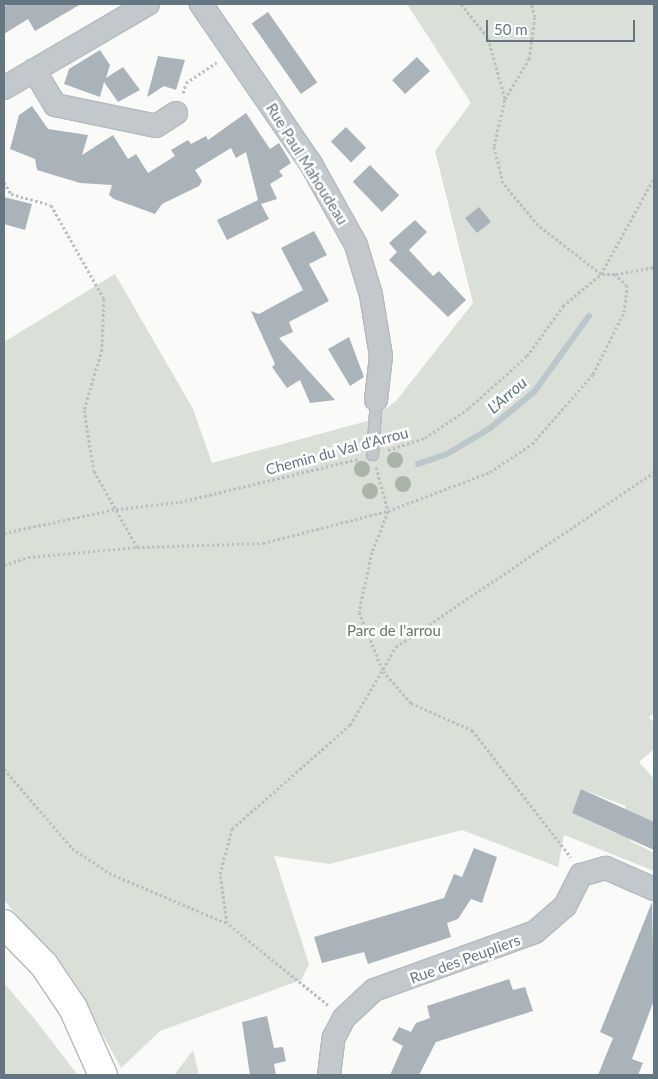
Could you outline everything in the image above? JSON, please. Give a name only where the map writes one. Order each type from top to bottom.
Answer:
[{"type":"main road","points":[[4,924],[44,965],[73,1008],[103,1075]]},
{"type":"street","points":[[4,88],[148,4]]},
{"type":"street","name":"Rue Paul Mahoudeau","points":[[201,4],[311,164],[356,245],[371,295],[380,356],[376,400]]},
{"type":"street","points":[[34,70],[55,105],[156,126],[176,113]]},
{"type":"street","points":[[581,875],[606,868],[654,889]]},
{"type":"street","name":"Rue des Peupliers","points":[[329,1075],[334,1038],[344,1018],[374,990],[535,932],[565,906],[581,875]]},
{"type":"lane","points":[[372,454],[376,400]]},
{"type":"path","points":[[461,4],[488,38],[504,99]]},
{"type":"path","points":[[531,4],[535,17],[529,59],[504,99],[494,146],[503,183],[538,225],[601,274],[615,274],[654,267]]},
{"type":"path","points":[[176,113],[186,83],[224,58]]},
{"type":"path","name":"Chemin du Val d'Arrou","points":[[4,533],[116,509],[180,502],[372,454],[425,438],[469,408],[503,380],[563,306],[601,274],[654,178]]},
{"type":"path","points":[[4,182],[11,194],[51,205],[104,299],[102,350],[84,410],[94,471],[137,548]]},
{"type":"path","points":[[4,565],[28,557],[137,548],[263,543],[388,511],[490,472],[532,444],[593,374],[624,312],[627,286],[615,274]]},
{"type":"path","points":[[372,454],[388,511],[372,552],[359,612],[383,671],[410,703],[472,730],[530,809],[565,845],[581,875]]},
{"type":"path","points":[[227,923],[220,874],[232,829],[350,725],[396,647],[654,472]]},
{"type":"path","points":[[4,769],[72,848],[109,873],[227,923],[344,1018]]},
{"type":"green space","name":"Parc de l'arrou","points":[[407,4],[654,4],[654,713],[649,717],[654,723],[654,749],[639,762],[654,779],[654,822],[638,816],[629,840],[654,853],[654,871],[564,835],[558,867],[462,830],[330,864],[274,856],[309,964],[301,980],[160,1031],[121,1068],[71,978],[4,900],[4,342],[115,274],[193,409],[212,463],[371,420],[396,401],[473,303],[435,151],[471,103]],"holes":[[[581,789],[626,806],[615,833],[572,813]]]},
{"type":"green space","points":[[4,983],[33,1017],[78,1075],[4,1075]]},
{"type":"green space","points":[[193,1050],[199,1075],[174,1075]]},
{"type":"building","points":[[9,4],[81,4],[35,31],[28,19],[4,34],[4,7]]},
{"type":"building","points":[[268,12],[317,82],[301,94],[252,23]]},
{"type":"building","points":[[100,50],[110,65],[106,78],[123,67],[140,90],[118,102],[104,82],[100,97],[64,84],[69,69]]},
{"type":"building","points":[[158,56],[185,60],[176,90],[164,86],[147,97]]},
{"type":"building","points":[[417,57],[430,71],[405,94],[392,80]]},
{"type":"building","points":[[32,106],[48,129],[88,135],[82,155],[113,135],[128,159],[136,154],[148,173],[175,156],[171,150],[188,140],[191,144],[206,136],[208,140],[246,113],[270,149],[279,143],[291,163],[279,171],[283,176],[270,184],[277,199],[261,204],[269,219],[227,240],[217,220],[258,200],[246,152],[236,158],[231,148],[195,170],[202,181],[199,186],[162,204],[155,214],[114,199],[109,195],[112,185],[80,183],[37,170],[35,159],[10,149],[19,115]]},
{"type":"building","points":[[346,127],[366,148],[351,162],[331,142]]},
{"type":"building","points":[[370,165],[399,195],[382,212],[353,182]]},
{"type":"building","points":[[4,197],[32,204],[25,230],[4,224]]},
{"type":"building","points":[[479,207],[491,222],[477,233],[465,218]]},
{"type":"building","points":[[415,220],[427,232],[409,250],[433,276],[439,271],[466,300],[448,317],[389,260],[397,252],[389,243]]},
{"type":"building","points":[[314,231],[327,255],[309,264],[329,301],[289,322],[293,332],[279,338],[335,400],[310,403],[300,380],[287,388],[272,367],[275,364],[251,311],[259,314],[303,290],[281,248]]},
{"type":"building","points":[[349,337],[364,377],[350,386],[328,349]]},
{"type":"building","points":[[581,789],[654,822],[654,850],[572,813]]},
{"type":"building","points":[[474,848],[497,857],[482,903],[471,899],[458,919],[447,923],[451,937],[368,964],[364,952],[322,963],[314,937],[444,898],[454,874],[462,877]]},
{"type":"building","points":[[652,902],[654,1000],[632,1059],[643,1063],[638,1075],[598,1075],[613,1038],[600,1032]]},
{"type":"building","points":[[509,979],[513,990],[525,987],[533,1011],[436,1042],[419,1075],[390,1075],[403,1046],[392,1040],[399,1027],[411,1032],[416,1023],[430,1018],[427,1006]]},
{"type":"building","points":[[267,1016],[274,1048],[283,1047],[286,1061],[274,1064],[276,1075],[250,1075],[242,1022]]},
{"type":"waterway","name":"L'Arrou","points":[[418,464],[447,454],[489,429],[534,392],[589,316]]}]
